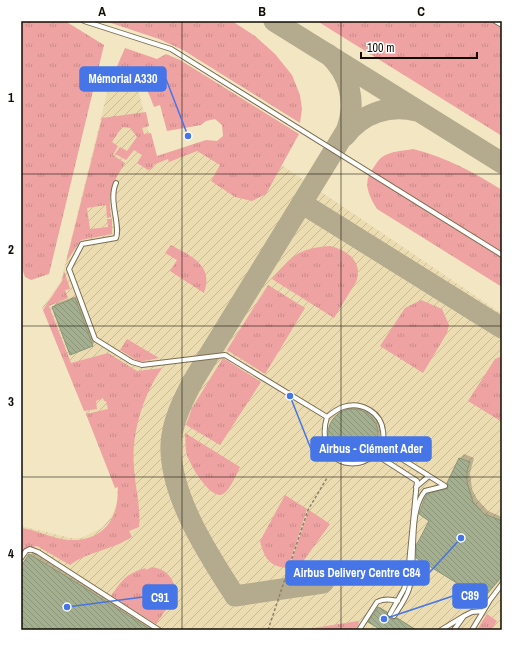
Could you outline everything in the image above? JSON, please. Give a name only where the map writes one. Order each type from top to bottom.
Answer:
[{"type":"lane","points":[[84,21],[171,49],[502,255]]},
{"type":"lane","points":[[495,21],[502,25]]},
{"type":"lane","points":[[116,183],[113,195],[117,232],[116,238],[82,244],[69,269],[95,339],[132,362],[142,365],[225,355],[327,417]]},
{"type":"lane","points":[[390,614],[400,602],[409,588],[412,573],[418,502],[425,491],[445,486],[383,447],[382,426],[376,413],[369,409],[355,406],[344,406],[327,417],[324,428],[325,441],[328,449],[339,461],[357,463],[373,456],[378,456],[417,481],[411,526],[408,574],[400,602],[394,616]]},
{"type":"lane","points":[[416,487],[429,476]]},
{"type":"lane","points":[[21,558],[26,551],[30,549],[38,552],[159,630]]},
{"type":"lane","points":[[472,630],[502,584]]},
{"type":"lane","points":[[359,630],[377,602],[389,599],[400,602]]},
{"type":"lane","points":[[441,630],[472,612],[483,611]]},
{"type":"lane","points":[[454,630],[464,616]]},
{"type":"path","points":[[268,630],[308,510],[327,478]]},
{"type":"shaded area","points":[[110,81],[138,89],[155,157],[237,135],[502,314],[502,630],[21,630],[21,526],[71,538],[81,538],[102,528],[111,517],[117,503],[117,489],[42,308],[61,281]]},
{"type":"green space","points":[[21,21],[65,21],[104,45],[49,274],[31,280],[25,277],[21,265]]},
{"type":"green space","points":[[105,21],[232,21],[255,36],[275,54],[292,75],[300,95],[302,109],[300,123],[183,50],[159,39]]},
{"type":"green space","points":[[317,21],[502,21],[502,136]]},
{"type":"green space","points":[[125,48],[157,59],[166,54],[180,60],[299,134],[266,194],[252,201],[235,197],[211,181],[220,165],[197,151],[169,162],[168,159],[153,165],[153,168],[148,170],[137,163],[142,155],[134,150],[126,160],[115,154],[120,147],[127,151],[137,137],[130,128],[122,127],[112,142],[118,146],[113,155],[125,163],[112,188],[110,201],[111,217],[107,218],[106,205],[87,208],[90,229],[108,227],[107,219],[112,219],[112,234],[81,240],[66,262],[102,118],[146,112],[149,126],[142,128],[144,134],[151,133],[157,156],[206,140],[217,141],[223,136],[222,125],[215,119],[206,121],[201,125],[167,131],[160,105],[154,107],[145,86],[131,76],[115,71]]},
{"type":"green space","points":[[413,149],[436,156],[459,166],[502,190],[502,287],[377,209],[369,193],[367,183],[370,172],[382,157],[393,152]]},
{"type":"green space","points":[[171,245],[193,258],[203,268],[206,275],[204,293],[170,271],[177,260],[165,253]]},
{"type":"green space","points":[[330,246],[342,250],[348,254],[356,263],[358,268],[356,282],[334,318],[272,279],[285,264],[303,251]]},
{"type":"green space","points":[[64,271],[70,289],[65,290],[68,298],[49,306],[71,363],[108,353],[137,371],[162,368],[149,390],[144,403],[134,442],[134,468],[139,512],[139,527],[129,531],[132,537],[117,545],[77,560],[70,565],[37,546],[26,549],[21,553],[21,528],[69,540],[81,540],[91,537],[100,533],[112,518],[118,499],[118,487],[115,488],[86,414],[108,409],[106,401],[104,401],[103,398],[96,401],[97,409],[84,411],[43,310],[62,281]]},
{"type":"green space","points":[[268,285],[305,308],[265,374],[227,350]]},
{"type":"green space","points":[[421,300],[442,309],[449,325],[447,333],[423,373],[380,346],[405,308]]},
{"type":"green space","points":[[127,339],[159,358],[139,362],[120,350]]},
{"type":"green space","points":[[502,356],[502,422],[468,401],[495,359]]},
{"type":"green space","points":[[223,358],[261,382],[220,445],[186,425],[192,408]]},
{"type":"green space","points":[[185,433],[240,467],[230,486],[223,494],[218,495],[207,487],[192,466],[187,455]]},
{"type":"green space","points":[[285,495],[307,509],[288,568],[276,566],[268,560],[263,552],[260,541]]},
{"type":"green space","points":[[309,510],[330,524],[302,563],[289,568]]},
{"type":"green space","points":[[152,567],[161,569],[167,573],[172,579],[175,587],[170,604],[156,624],[111,596],[129,575],[139,570],[145,568],[146,570]]},
{"type":"green space","points":[[487,614],[497,621],[491,630],[477,630]]},
{"type":"green space","points":[[358,621],[359,624],[355,630],[301,630]]},
{"type":"building","points":[[75,298],[93,346],[70,355],[52,307]]},
{"type":"building","points":[[348,409],[358,409],[371,416],[378,429],[378,439],[371,452],[358,459],[348,459],[339,455],[332,448],[328,439],[328,429],[332,420],[339,413]]},
{"type":"building","points":[[459,458],[470,462],[467,471],[467,482],[473,502],[484,514],[502,521],[502,576],[483,599],[416,558],[416,546],[429,521],[419,514],[424,500],[427,494],[448,488],[447,483]]},
{"type":"building","points":[[29,554],[151,630],[21,630],[21,566]]},
{"type":"building","points":[[378,607],[387,612],[388,617],[393,619],[397,618],[416,630],[381,630],[368,622]]},
{"type":"taxiway","points":[[274,21],[502,163]]},
{"type":"taxiway","points":[[323,583],[235,596],[202,543],[183,503],[176,483],[172,463],[171,444],[176,419],[193,381],[346,131],[351,110],[349,90],[342,71],[328,54]]},
{"type":"taxiway","points":[[345,136],[360,121],[377,112],[397,109],[417,111]]},
{"type":"taxiway","points":[[303,204],[502,328]]},
{"type":"place","name":"Mémorial A330","points":[[188,136]]},
{"type":"place","name":"Airbus - Clément Ader","points":[[290,396]]},
{"type":"place","name":"Airbus Delivery Centre C84","points":[[461,538]]},
{"type":"place","name":"C91","points":[[67,607]]},
{"type":"place","name":"C89","points":[[384,619]]}]
